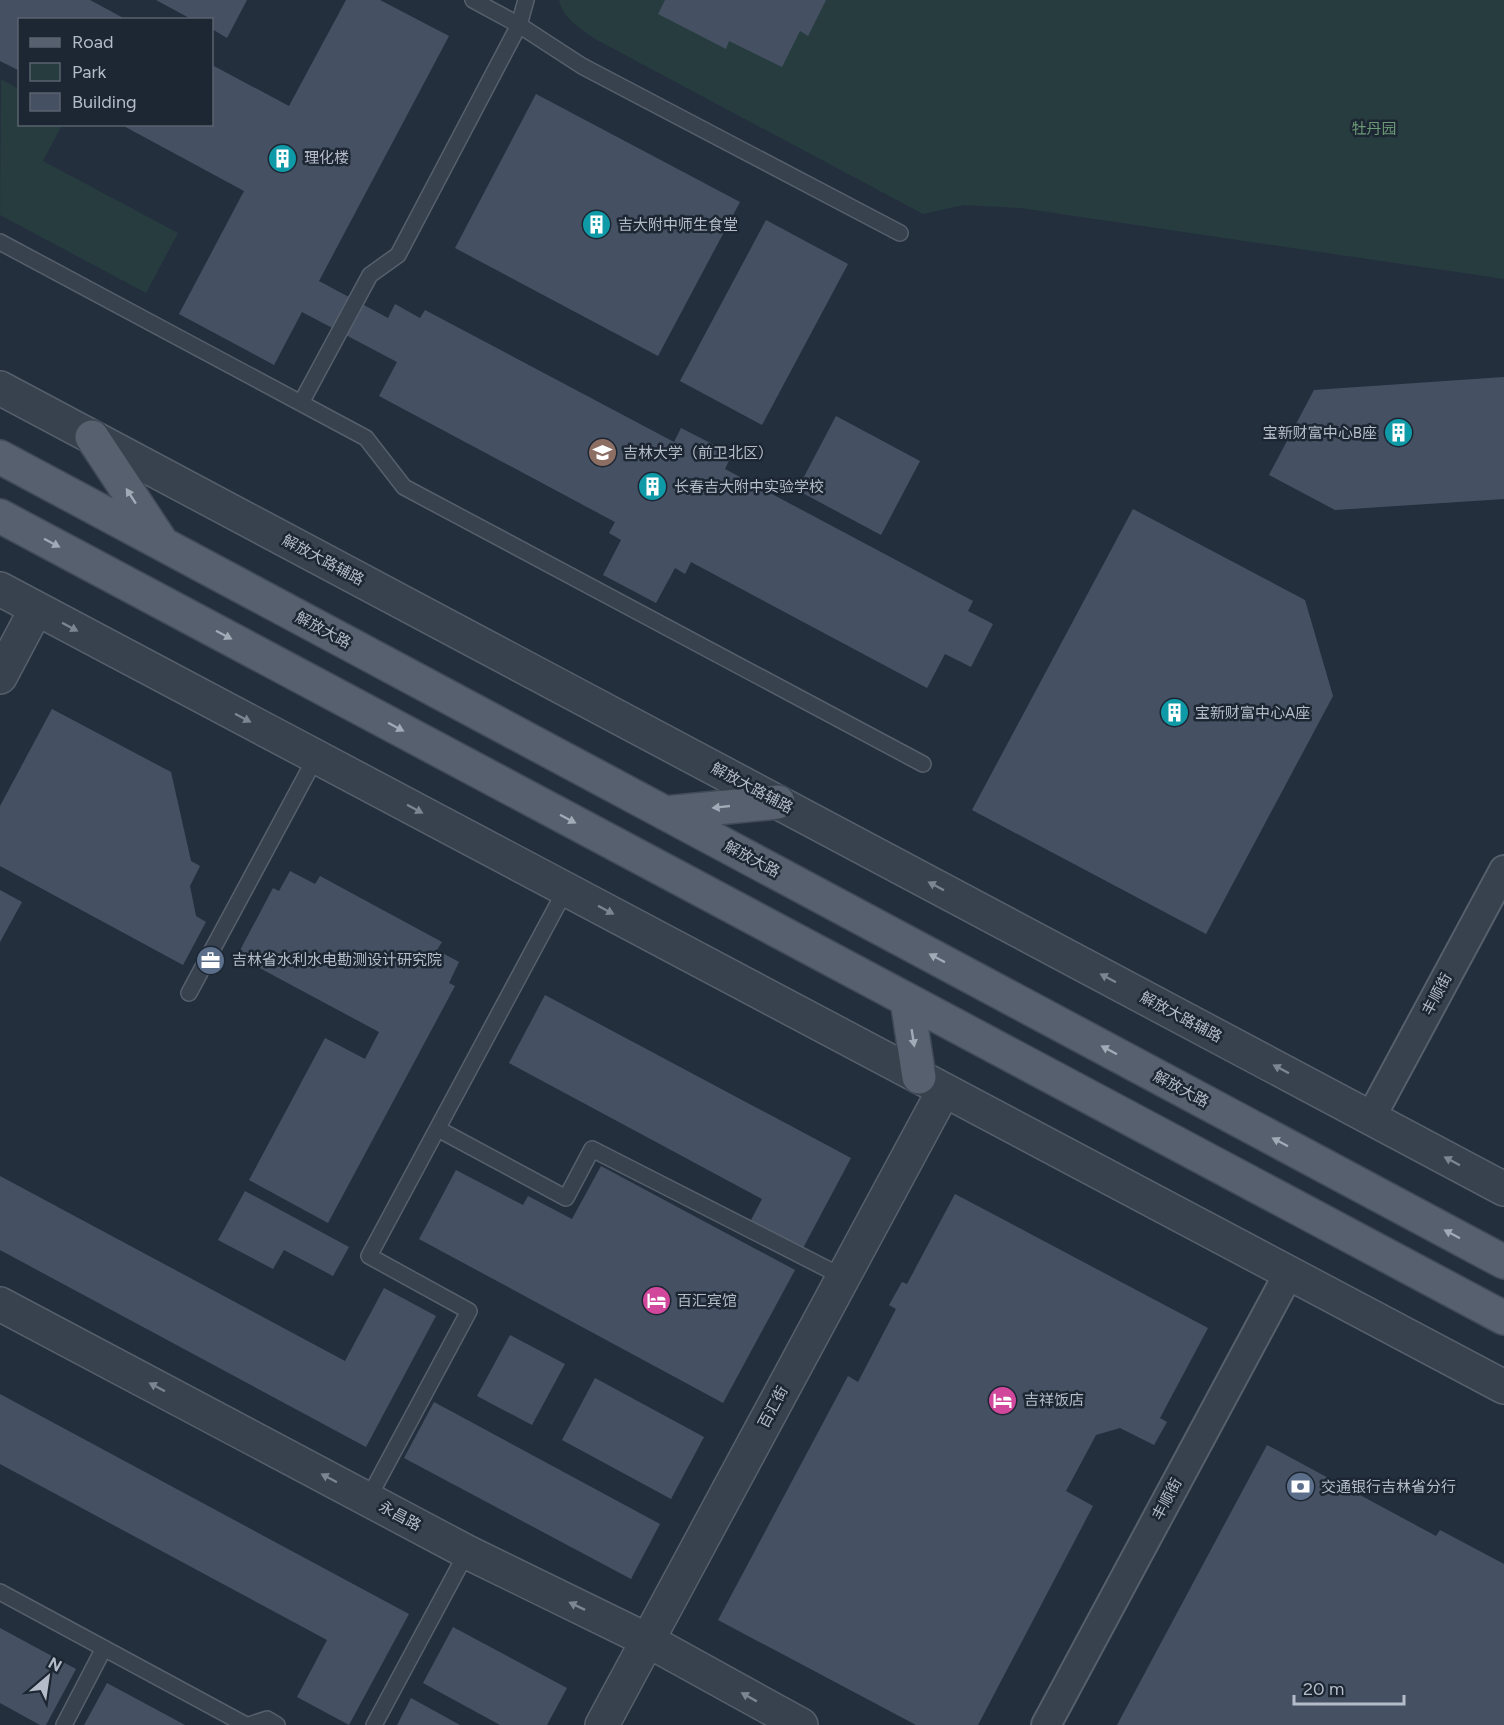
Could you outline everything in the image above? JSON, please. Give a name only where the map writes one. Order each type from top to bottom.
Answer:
[{"type":"main road","points":[[92,437],[163,544]]},
{"type":"main road","name":"解放大路","points":[[0,457],[1504,1262]]},
{"type":"main road","points":[[0,516],[1504,1318]]},
{"type":"main road","points":[[665,813],[778,802]]},
{"type":"main road","points":[[907,1000],[932,1083]]},
{"type":"street","name":"解放大路辅路","points":[[0,388],[1504,1189]]},
{"type":"street","points":[[0,590],[1504,1387]]},
{"type":"street","points":[[0,677],[36,609]]},
{"type":"street","name":"丰顺街","points":[[1371,1117],[1504,870]]},
{"type":"street","name":"百汇街","points":[[602,1725],[843,1277],[932,1083]]},
{"type":"street","name":"丰顺街","points":[[1046,1725],[1289,1273]]},
{"type":"street","name":"永昌路","points":[[0,1304],[467,1552],[647,1640],[801,1725]]},
{"type":"lane","points":[[473,0],[519,25],[582,66],[900,233]]},
{"type":"lane","points":[[301,404],[370,275],[398,255],[519,25],[526,0]]},
{"type":"lane","points":[[0,242],[366,438],[404,487],[923,764]]},
{"type":"lane","points":[[189,993],[316,757]]},
{"type":"lane","points":[[368,1499],[469,1311],[369,1257],[566,889]]},
{"type":"lane","points":[[438,1129],[566,1198],[592,1149],[843,1277]]},
{"type":"lane","points":[[374,1725],[467,1552]]},
{"type":"lane","points":[[0,1592],[248,1725],[267,1719],[277,1725]]},
{"type":"lane","points":[[64,1725],[104,1648]]},
{"type":"green space","name":"牡丹园","points":[[559,0],[1504,0],[1504,279],[1020,208],[964,205],[923,214],[597,40],[569,18]]},
{"type":"green space","points":[[1,79],[18,88],[18,126],[61,126],[43,161],[178,233],[146,293],[0,215]]},
{"type":"building","points":[[0,0],[90,0],[123,18],[18,18],[18,70],[0,61]]},
{"type":"building","points":[[156,0],[247,0],[227,38],[213,30],[213,18],[189,18]]},
{"type":"building","points":[[346,0],[380,0],[449,36],[319,281],[388,318],[395,304],[420,318],[425,310],[674,442],[681,428],[732,454],[725,469],[973,601],[968,611],[993,624],[971,667],[945,654],[927,688],[691,562],[685,574],[675,568],[656,603],[603,575],[621,540],[609,533],[615,522],[379,396],[397,362],[302,312],[274,365],[179,314],[244,191],[124,126],[213,126],[213,66],[289,106]]},
{"type":"building","points":[[665,0],[826,0],[808,36],[800,31],[782,67],[729,41],[726,49],[658,14]]},
{"type":"building","name":"吉大附中师生食堂","points":[[536,94],[740,202],[658,356],[455,248]]},
{"type":"building","points":[[766,220],[848,264],[762,425],[680,381]]},
{"type":"building","name":"宝新财富中心B座","points":[[1504,377],[1504,499],[1335,510],[1269,475],[1314,390]]},
{"type":"building","points":[[836,416],[920,461],[881,535],[797,490]]},
{"type":"building","name":"宝新财富中心A座","points":[[1133,509],[1305,600],[1333,696],[1206,934],[972,810]]},
{"type":"building","points":[[52,709],[171,772],[191,861],[200,866],[190,886],[196,916],[206,922],[183,965],[0,866],[0,806]]},
{"type":"building","points":[[290,871],[315,884],[320,876],[442,942],[437,950],[459,962],[449,983],[455,986],[328,1223],[249,1180],[325,1038],[365,1059],[379,1032],[237,956],[273,888],[279,891]]},
{"type":"building","points":[[0,890],[22,902],[0,942]]},
{"type":"building","points":[[545,995],[851,1158],[802,1250],[750,1222],[762,1199],[509,1063]]},
{"type":"building","name":"百汇宾馆","points":[[601,1166],[795,1270],[723,1403],[419,1239],[456,1170],[523,1205],[528,1196],[572,1219]]},
{"type":"building","points":[[0,1176],[345,1361],[384,1288],[436,1316],[366,1447],[0,1250]]},
{"type":"building","points":[[245,1191],[349,1247],[333,1276],[284,1250],[273,1269],[218,1240]]},
{"type":"building","name":"吉祥饭店","points":[[955,1194],[1208,1328],[1160,1418],[1167,1422],[1154,1445],[1120,1428],[1096,1435],[1066,1491],[1093,1506],[978,1725],[916,1725],[718,1620],[848,1376],[858,1382],[896,1309],[889,1305],[902,1282],[907,1284]]},
{"type":"building","points":[[510,1335],[565,1364],[532,1425],[477,1396]]},
{"type":"building","points":[[595,1378],[704,1437],[671,1499],[562,1440]]},
{"type":"building","points":[[0,1394],[409,1614],[349,1725],[297,1697],[327,1640],[0,1464]]},
{"type":"building","points":[[434,1402],[660,1524],[631,1579],[404,1458]]},
{"type":"building","points":[[1267,1445],[1436,1536],[1440,1530],[1504,1564],[1504,1725],[1117,1725]]},
{"type":"building","points":[[453,1627],[567,1688],[547,1725],[500,1725],[423,1683]]},
{"type":"building","points":[[0,1628],[76,1669],[46,1725],[40,1725],[0,1703]]},
{"type":"building","points":[[107,1683],[185,1725],[84,1725]]},
{"type":"building","points":[[411,1698],[460,1725],[397,1725]]},
{"type":"place","name":"理化楼","points":[[283,158]]},
{"type":"place","name":"吉大附中师生食堂","points":[[597,225]]},
{"type":"place","name":"宝新财富中心B座","points":[[1398,433]]},
{"type":"place","name":"吉林大学（前卫北区）","points":[[602,453]]},
{"type":"place","name":"长春吉大附中实验学校","points":[[653,487]]},
{"type":"place","name":"宝新财富中心A座","points":[[1174,713]]},
{"type":"place","name":"吉林省水利水电勘测设计研究院","points":[[211,960]]},
{"type":"place","name":"百汇宾馆","points":[[656,1301]]},
{"type":"place","name":"吉祥饭店","points":[[1003,1400]]},
{"type":"place","name":"交通银行吉林省分行","points":[[1300,1487]]}]
